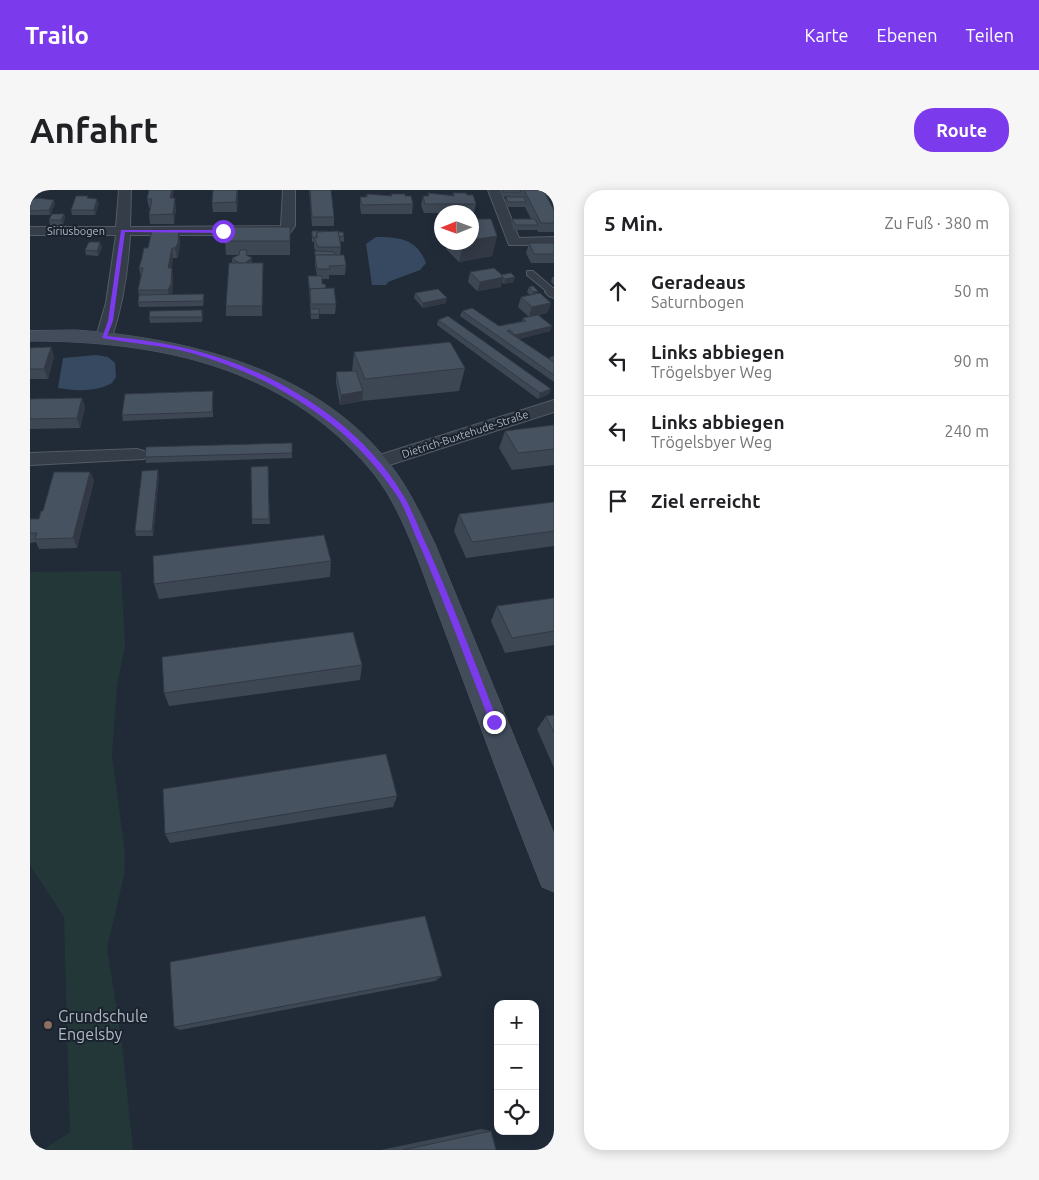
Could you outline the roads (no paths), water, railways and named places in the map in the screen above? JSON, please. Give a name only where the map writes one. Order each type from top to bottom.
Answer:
[{"type":"street","points":[[104,337],[111,321],[123,231],[125,190]]},
{"type":"street","name":"Siriusbogen","points":[[30,231],[285,230],[288,226],[289,190]]},
{"type":"street","points":[[494,190],[514,242],[554,241]]},
{"type":"street","points":[[30,336],[104,337],[150,342],[196,352],[242,368],[277,384],[318,410],[353,438],[377,463],[400,496],[435,573],[554,875]]},
{"type":"street","name":"Dietrich-Buxtehude-Straße","points":[[377,463],[554,406]]},
{"type":"street","points":[[30,459],[137,455]]},
{"type":"lane","points":[[530,272],[553,293]]},
{"type":"water","points":[[376,237],[400,239],[413,244],[426,263],[420,270],[388,282],[386,285],[372,285],[366,244]]},
{"type":"water","points":[[96,355],[108,357],[115,363],[116,377],[112,383],[100,388],[86,390],[58,388],[63,358]]},
{"type":"place","name":"Grundschule Engelsby","points":[[48,1025]]}]
